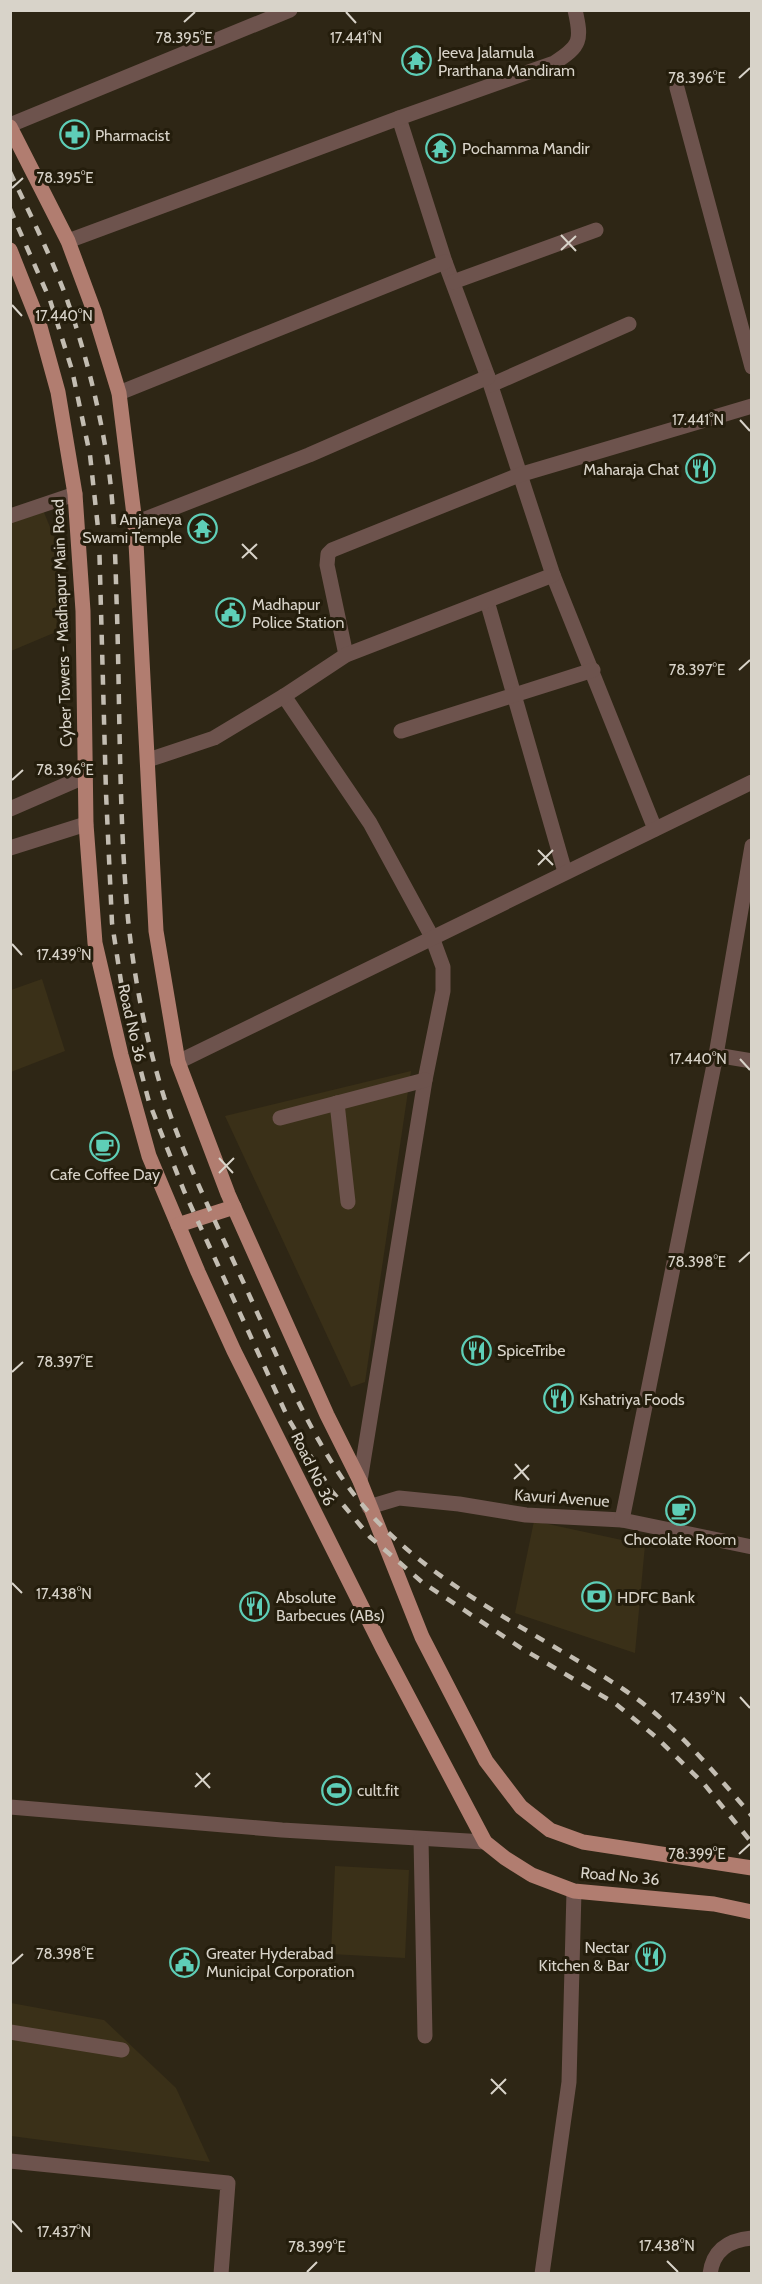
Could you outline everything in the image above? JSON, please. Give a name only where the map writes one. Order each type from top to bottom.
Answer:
[{"type":"main road","points":[[10,126],[68,241],[94,311],[119,393],[135,523],[148,760]]},
{"type":"main road","name":"Cyber Towers - Madhapur Main Road","points":[[11,252],[39,323],[58,392],[75,494],[83,611],[86,824]]},
{"type":"main road","name":"Road No 36","points":[[148,760],[148,807],[156,931],[178,1062],[234,1207],[327,1415],[360,1481],[422,1637],[486,1761],[521,1807],[550,1830],[583,1842],[752,1868]]},
{"type":"main road","name":"Road No 36","points":[[86,824],[95,943],[121,1055],[149,1156],[234,1351],[387,1657],[485,1842],[504,1858],[532,1875],[574,1891],[714,1904],[752,1912]]},
{"type":"main road","points":[[178,1225],[234,1207]]},
{"type":"street","points":[[10,126],[290,10]]},
{"type":"street","points":[[68,241],[554,63],[578,43],[580,32],[575,10]]},
{"type":"street","points":[[677,88],[752,367]]},
{"type":"street","points":[[399,118],[554,575],[655,829]]},
{"type":"street","points":[[453,282],[596,230]]},
{"type":"street","points":[[119,393],[446,262]]},
{"type":"street","points":[[135,523],[309,455],[629,324]]},
{"type":"street","points":[[346,655],[327,565],[328,554],[332,550],[519,475],[752,406]]},
{"type":"street","points":[[10,516],[75,494]]},
{"type":"street","points":[[148,760],[214,738],[346,655],[554,575]]},
{"type":"street","points":[[487,600],[565,872]]},
{"type":"street","points":[[401,731],[593,670]]},
{"type":"street","points":[[284,696],[370,823],[432,937],[443,968],[443,991],[425,1080],[360,1481]]},
{"type":"street","points":[[10,809],[86,776]]},
{"type":"street","points":[[178,1062],[752,782]]},
{"type":"street","points":[[10,848],[86,824]]},
{"type":"street","points":[[622,1520],[716,1055],[752,846]]},
{"type":"street","points":[[716,1055],[752,1061]]},
{"type":"street","points":[[280,1118],[425,1080]]},
{"type":"street","points":[[337,1103],[348,1202]]},
{"type":"street","name":"Kavuri Avenue","points":[[369,1507],[399,1498],[459,1504],[526,1515],[622,1520],[752,1547]]},
{"type":"street","points":[[10,1807],[485,1842]]},
{"type":"street","points":[[421,1839],[425,2036]]},
{"type":"street","points":[[542,2274],[569,2082],[574,1891]]},
{"type":"street","points":[[10,2032],[122,2050]]},
{"type":"street","points":[[10,2161],[228,2183],[221,2274]]},
{"type":"street","points":[[710,2274],[711,2264],[722,2247],[739,2239],[752,2238]]},
{"type":"shaded area","points":[[43,510],[61,554],[56,632],[11,651],[11,522]]},
{"type":"shaded area","points":[[42,979],[65,1051],[11,1072],[11,990]]},
{"type":"shaded area","points":[[411,1071],[365,1382],[351,1387],[225,1116]]},
{"type":"shaded area","points":[[534,1521],[645,1545],[635,1653],[515,1613]]},
{"type":"shaded area","points":[[335,1866],[409,1870],[405,1958],[331,1954]]},
{"type":"shaded area","points":[[11,2003],[104,2020],[176,2088],[210,2162],[11,2136]]},
{"type":"railway","points":[[10,172],[46,247],[72,313],[94,391],[102,431],[109,471],[114,532],[121,805],[128,919],[137,986],[164,1097],[205,1199],[304,1413],[328,1457],[369,1513],[401,1544],[471,1597],[623,1689],[659,1716],[692,1748],[752,1816]]},
{"type":"railway","points":[[10,209],[50,300],[72,370],[90,455],[99,537],[112,923],[126,1014],[149,1102],[184,1191],[288,1418],[330,1489],[370,1537],[422,1582],[521,1648],[616,1704],[656,1737],[704,1784],[752,1843]]},
{"type":"place","name":"Jeeva Jalamula Prarthana Mandiram","points":[[417,61]]},
{"type":"place","name":"Pharmacist","points":[[74,135]]},
{"type":"place","name":"Pochamma Mandir","points":[[441,148]]},
{"type":"place","name":"Maharaja Chat","points":[[700,469]]},
{"type":"place","name":"Anjaneya Swami Temple","points":[[203,528]]},
{"type":"place","name":"Madhapur Police Station","points":[[231,613]]},
{"type":"place","name":"Cafe Coffee Day","points":[[105,1146]]},
{"type":"place","name":"SpiceTribe","points":[[476,1350]]},
{"type":"place","name":"Kshatriya Foods","points":[[558,1399]]},
{"type":"place","name":"Chocolate Room","points":[[680,1511]]},
{"type":"place","name":"HDFC Bank","points":[[596,1597]]},
{"type":"place","name":"Absolute Barbecues (ABs)","points":[[255,1606]]},
{"type":"place","name":"cult.fit","points":[[336,1790]]},
{"type":"place","name":"Nectar Kitchen & Bar","points":[[650,1956]]},
{"type":"place","name":"Greater Hyderabad Municipal Corporation","points":[[185,1962]]}]
